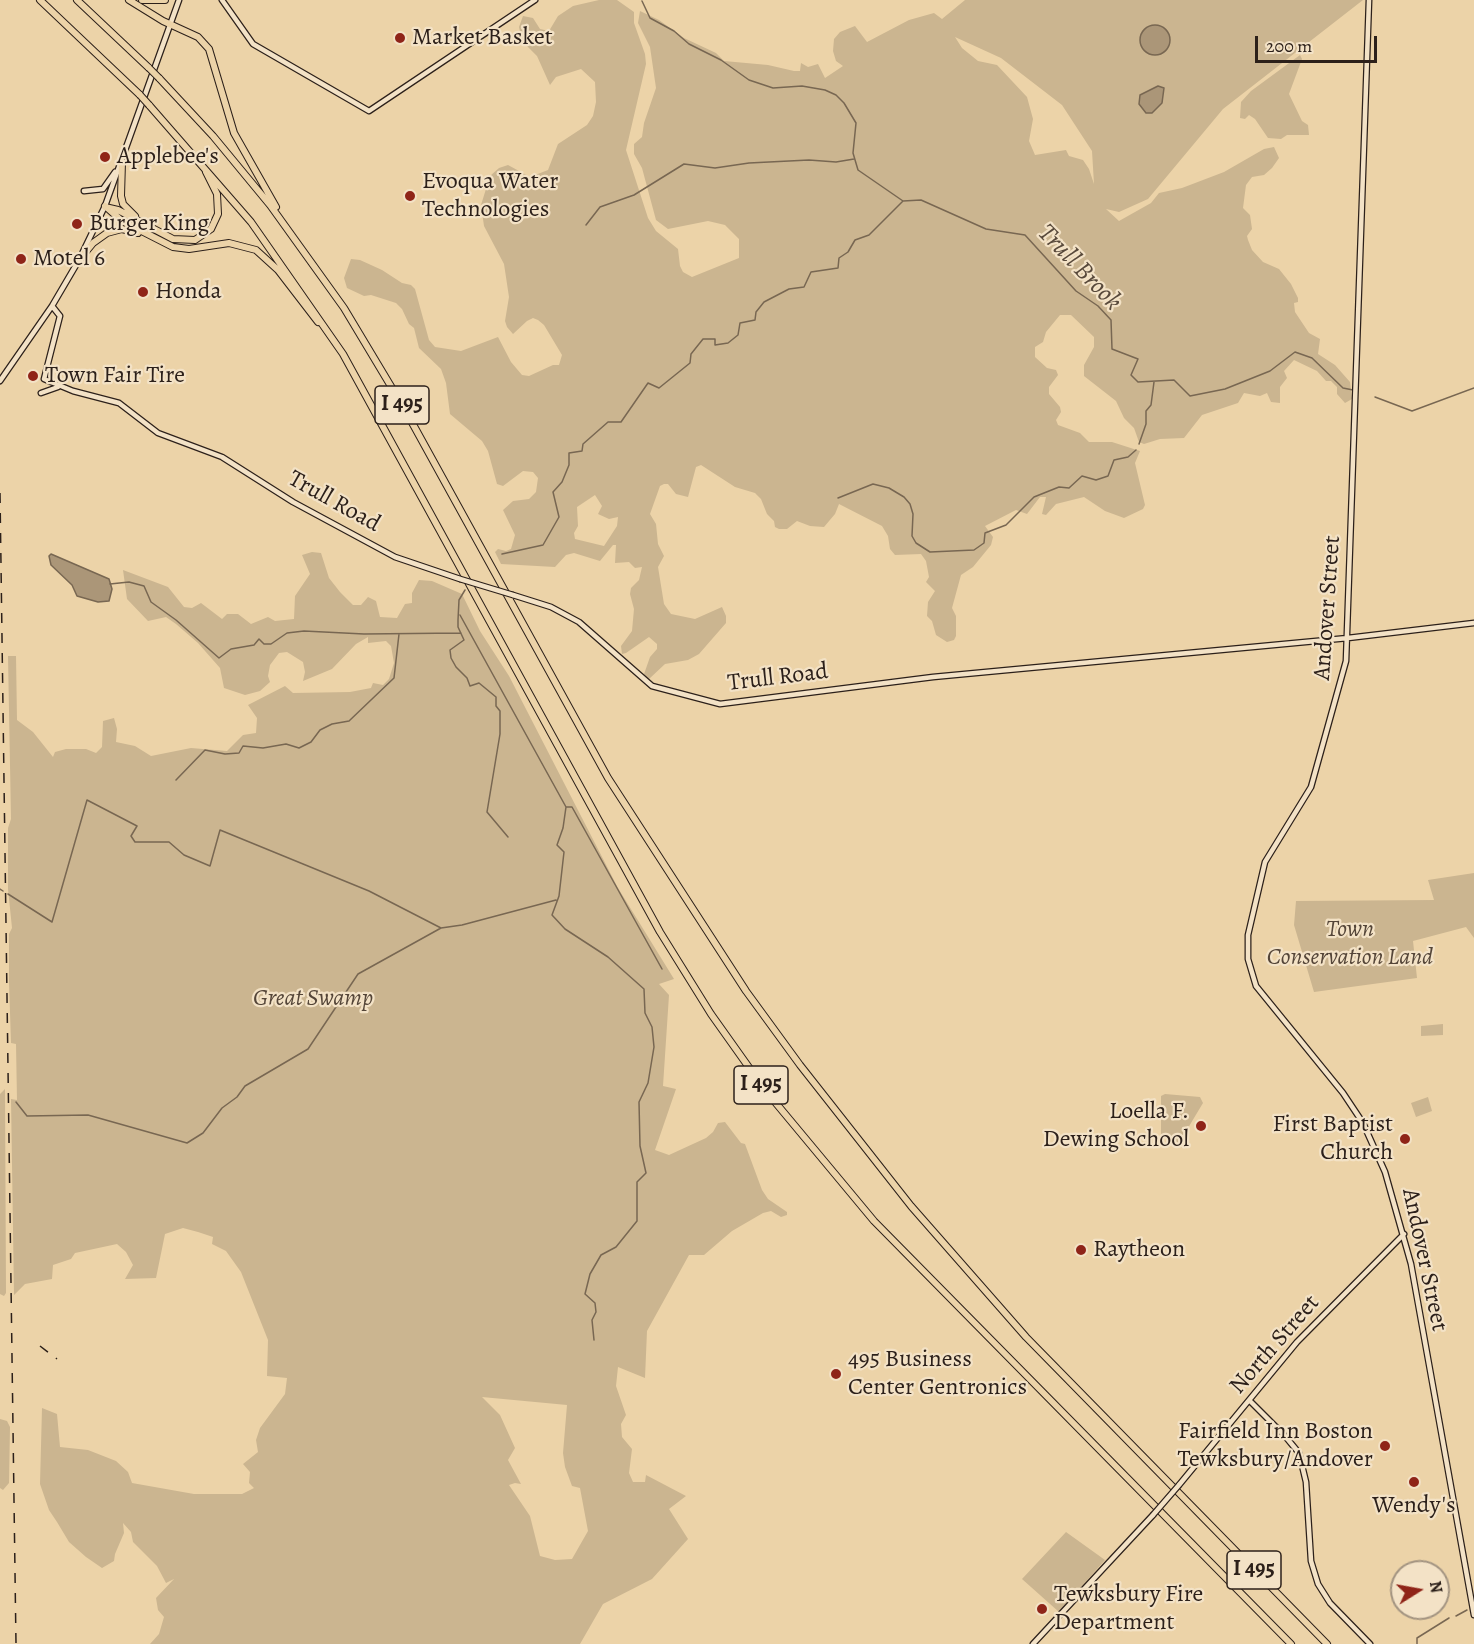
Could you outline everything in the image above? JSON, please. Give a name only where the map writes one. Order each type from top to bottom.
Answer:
[{"type":"highway","name":"I 495","points":[[39,0],[140,95],[190,149],[268,244],[355,373],[660,932],[748,1068],[804,1140],[874,1221],[1290,1644]]},
{"type":"highway","name":"I 495","points":[[77,0],[159,78],[233,160],[302,247],[387,379],[580,731],[636,825],[746,991],[800,1065],[911,1206],[1026,1337],[1327,1644]]},
{"type":"highway","points":[[129,0],[171,25],[198,37],[209,49],[227,114],[243,153],[302,247]]},
{"type":"highway","points":[[142,0],[165,0]]},
{"type":"highway","points":[[105,206],[169,238],[184,241],[203,236],[215,222],[219,210],[217,194],[190,149]]},
{"type":"highway","points":[[122,162],[120,190],[123,204],[145,224]]},
{"type":"highway","points":[[105,206],[117,218],[148,236]]},
{"type":"highway","points":[[79,260],[93,243],[111,231],[127,230],[181,249],[233,243],[260,252],[298,295],[355,373]]},
{"type":"main road","points":[[0,380],[52,306],[79,260],[105,206],[179,0]]},
{"type":"main road","points":[[222,0],[252,44],[369,111],[535,0]]},
{"type":"main road","name":"Andover Street","points":[[1370,0],[1348,638],[1342,684],[1311,787],[1265,862],[1257,885],[1248,935],[1248,958],[1256,986],[1327,1073],[1363,1124],[1385,1172],[1404,1234],[1474,1615]]},
{"type":"main road","points":[[84,191],[103,189],[122,162]]},
{"type":"main road","name":"Trull Road","points":[[52,306],[58,310],[60,316],[44,379],[58,387],[119,403],[158,433],[222,457],[292,502],[395,557],[551,607],[579,622],[652,686],[720,704],[933,677],[1348,638],[1474,623]]},
{"type":"main road","points":[[41,393],[58,387]]},
{"type":"main road","name":"North Street","points":[[1033,1644],[1153,1515],[1297,1342],[1404,1234]]},
{"type":"main road","points":[[1250,1401],[1299,1453],[1306,1482],[1311,1561],[1318,1584],[1330,1603],[1370,1644]]},
{"type":"green space","points":[[599,0],[617,0],[634,12],[634,23],[645,54],[646,64],[626,150],[648,218],[656,231],[678,249],[683,272],[692,277],[739,258],[739,239],[725,225],[708,221],[668,229],[656,220],[642,168],[634,154],[634,144],[642,137],[644,123],[656,88],[650,47],[638,23],[640,11],[659,20],[684,38],[716,53],[724,61],[768,65],[794,71],[800,71],[801,63],[808,67],[818,64],[825,78],[843,66],[836,61],[833,51],[834,39],[840,32],[855,26],[867,42],[909,20],[934,13],[942,19],[965,0],[1363,0],[1223,109],[1148,199],[1119,212],[1106,209],[1119,221],[1151,203],[1159,193],[1182,188],[1224,172],[1264,149],[1274,147],[1279,158],[1272,168],[1264,175],[1252,177],[1246,185],[1243,208],[1250,215],[1252,229],[1247,236],[1248,240],[1252,250],[1263,262],[1279,269],[1291,284],[1298,298],[1298,302],[1294,303],[1295,312],[1309,333],[1320,339],[1318,354],[1335,365],[1350,382],[1352,399],[1345,403],[1337,394],[1337,387],[1331,381],[1326,381],[1317,371],[1294,360],[1284,371],[1287,378],[1280,387],[1280,403],[1271,402],[1267,393],[1260,396],[1244,393],[1238,403],[1202,415],[1184,438],[1160,439],[1144,444],[1139,442],[1134,428],[1124,418],[1116,401],[1084,376],[1084,365],[1094,347],[1094,337],[1071,315],[1060,315],[1046,332],[1043,342],[1035,347],[1035,357],[1047,368],[1056,370],[1058,375],[1049,387],[1049,394],[1060,407],[1061,412],[1056,420],[1058,425],[1080,433],[1089,442],[1112,442],[1140,451],[1135,463],[1145,505],[1143,509],[1124,518],[1105,511],[1084,497],[1056,504],[1046,515],[1042,514],[1046,497],[1040,497],[1027,514],[1016,510],[985,526],[993,537],[991,545],[973,567],[961,575],[952,608],[956,616],[956,636],[954,640],[947,642],[936,635],[932,621],[927,616],[928,602],[935,591],[926,582],[929,577],[926,561],[921,554],[895,555],[890,549],[888,536],[882,526],[839,504],[835,514],[824,527],[810,526],[797,521],[787,529],[779,529],[775,527],[774,521],[767,514],[761,499],[755,493],[735,487],[701,465],[696,467],[688,497],[676,494],[668,484],[660,486],[650,514],[656,524],[658,544],[664,556],[658,567],[664,604],[671,614],[695,619],[722,607],[726,623],[699,654],[688,660],[665,664],[649,679],[643,677],[650,657],[657,649],[657,644],[649,637],[622,654],[621,646],[632,631],[634,609],[630,594],[631,588],[639,580],[642,567],[635,568],[629,562],[615,563],[616,545],[613,545],[600,561],[574,553],[566,555],[555,567],[501,564],[495,552],[498,549],[506,551],[511,549],[515,535],[503,510],[513,501],[529,499],[536,492],[538,478],[533,472],[523,471],[503,486],[497,484],[488,451],[482,441],[450,414],[446,383],[441,369],[419,348],[414,328],[409,324],[402,309],[396,303],[371,295],[364,296],[347,288],[344,278],[351,259],[360,260],[402,283],[411,285],[415,289],[429,340],[435,347],[461,351],[498,337],[511,362],[522,375],[529,376],[553,365],[559,365],[562,355],[544,325],[538,320],[533,318],[527,321],[513,334],[507,327],[505,321],[509,297],[504,264],[484,226],[481,205],[490,176],[499,168],[508,165],[530,177],[548,170],[558,144],[587,125],[593,116],[596,102],[595,82],[581,69],[556,77],[550,85],[537,56],[522,41],[519,27],[523,16],[533,18],[540,29],[549,31],[558,16],[573,6]],"holes":[[[955,37],[1001,58],[1062,105],[1092,151],[1094,184],[1083,160],[1069,156],[1066,150],[1035,155],[1029,141],[1033,119],[1027,97],[997,65],[978,61],[962,48]],[[595,495],[602,506],[598,514],[609,519],[618,517],[617,526],[604,546],[575,539],[574,533],[578,526],[577,507]]]},
{"type":"green space","points":[[1300,55],[1302,59],[1289,94],[1302,121],[1308,125],[1309,135],[1287,135],[1281,139],[1268,138],[1255,119],[1249,115],[1245,119],[1240,118],[1241,102],[1251,91]]},
{"type":"green space","name":"Great Swamp","points":[[312,552],[321,553],[329,578],[340,592],[353,605],[361,605],[368,597],[376,601],[380,617],[397,618],[405,604],[412,603],[412,593],[419,580],[432,581],[462,594],[480,631],[509,676],[618,888],[674,979],[659,984],[669,995],[663,1086],[676,1089],[655,1150],[669,1155],[706,1138],[718,1123],[725,1122],[741,1143],[745,1144],[762,1190],[768,1199],[787,1212],[787,1215],[781,1217],[771,1211],[763,1213],[732,1231],[704,1255],[689,1255],[647,1331],[645,1378],[618,1367],[616,1386],[626,1415],[621,1424],[622,1437],[632,1449],[629,1473],[633,1482],[645,1482],[646,1475],[686,1496],[669,1509],[688,1539],[652,1579],[603,1604],[580,1644],[150,1644],[159,1634],[164,1617],[158,1610],[156,1598],[174,1579],[166,1583],[157,1566],[133,1542],[131,1532],[123,1523],[124,1533],[114,1561],[102,1568],[86,1557],[69,1542],[49,1510],[40,1484],[42,1408],[57,1414],[60,1447],[88,1450],[116,1461],[128,1472],[132,1483],[194,1494],[242,1494],[254,1488],[249,1483],[250,1472],[243,1464],[258,1452],[256,1440],[260,1428],[285,1394],[287,1378],[267,1376],[268,1340],[241,1272],[226,1251],[212,1244],[213,1237],[198,1232],[183,1228],[165,1234],[156,1278],[125,1279],[133,1265],[126,1252],[117,1244],[75,1253],[71,1259],[53,1265],[52,1279],[25,1284],[14,1295],[11,1099],[17,1100],[16,1044],[11,1043],[9,982],[9,934],[12,928],[8,889],[8,828],[11,819],[8,656],[16,656],[17,720],[33,732],[53,757],[55,752],[66,749],[86,749],[96,753],[102,747],[103,721],[114,718],[117,729],[116,742],[135,746],[151,756],[191,748],[227,751],[243,735],[256,733],[257,718],[248,705],[285,686],[293,693],[350,692],[371,688],[373,683],[383,685],[389,679],[394,663],[391,646],[386,641],[368,643],[368,637],[356,644],[332,669],[303,681],[305,672],[303,662],[287,652],[279,653],[270,665],[268,676],[270,682],[260,691],[245,695],[224,688],[220,668],[198,643],[176,624],[166,617],[148,621],[127,599],[123,570],[168,587],[184,607],[192,608],[201,603],[222,619],[227,614],[238,614],[251,624],[268,617],[275,621],[294,619],[295,596],[310,574],[302,555]],"holes":[[[482,1397],[567,1405],[563,1453],[565,1467],[572,1486],[580,1488],[588,1531],[572,1559],[555,1560],[540,1556],[530,1516],[509,1485],[521,1484],[508,1460],[515,1448],[500,1415]]]},
{"type":"green space","name":"Town Conservation Land","points":[[1474,873],[1474,938],[1466,927],[1413,941],[1417,978],[1314,992],[1294,925],[1296,901],[1434,900],[1428,880]]},
{"type":"green space","points":[[1443,1024],[1443,1035],[1421,1036],[1421,1026]]},
{"type":"green space","points":[[5,1089],[6,1293],[4,1296],[0,1294],[0,1094]]},
{"type":"green space","points":[[1165,1094],[1200,1097],[1203,1103],[1179,1143],[1161,1135],[1161,1096]]},
{"type":"green space","points":[[1428,1097],[1432,1111],[1416,1117],[1411,1103]]},
{"type":"green space","points":[[0,1419],[7,1421],[10,1427],[9,1483],[3,1490],[0,1488]]},
{"type":"green space","points":[[1066,1532],[1105,1560],[1059,1612],[1022,1579]]},
{"type":"shaded area","points":[[1155,25],[1166,29],[1170,40],[1166,51],[1155,55],[1144,51],[1140,40],[1144,29]]},
{"type":"shaded area","points":[[1158,86],[1164,88],[1162,103],[1152,113],[1146,113],[1139,104],[1140,95]]},
{"type":"shaded area","points":[[51,554],[109,579],[112,589],[109,601],[98,602],[77,596],[72,585],[51,565],[49,556]]},
{"type":"waterway","points":[[642,1],[650,18],[674,31],[689,44],[721,60],[749,80],[773,88],[802,86],[825,90],[836,95],[844,103],[856,123],[853,153],[858,170],[903,201]]},
{"type":"waterway","points":[[586,225],[600,207],[634,195],[684,164],[715,168],[749,163],[809,160],[836,162],[854,159]]},
{"type":"waterway","name":"Trull Brook","points":[[502,554],[543,545],[559,517],[553,492],[562,482],[569,465],[569,453],[582,451],[583,444],[608,422],[621,422],[648,383],[659,388],[690,363],[691,354],[703,339],[715,339],[715,345],[728,343],[738,335],[740,323],[755,320],[756,312],[764,302],[789,289],[804,287],[811,272],[838,268],[839,258],[848,252],[855,240],[869,235],[903,201],[921,200],[986,229],[1025,235],[1076,291],[1098,306],[1111,320],[1112,349],[1138,359],[1131,375],[1138,382],[1174,380],[1190,396],[1225,389],[1270,371],[1295,352],[1312,358],[1343,388],[1353,390]]},
{"type":"waterway","points":[[1139,444],[1146,424],[1146,411],[1151,405],[1154,382]]},
{"type":"waterway","name":"Trull Brook","points":[[1375,397],[1412,411],[1474,388]]},
{"type":"waterway","points":[[838,498],[873,484],[889,488],[904,497],[910,504],[913,514],[912,536],[916,543],[930,552],[974,550],[984,543],[985,533],[1006,525],[1034,497],[1059,487],[1069,488],[1082,476],[1096,480],[1108,476],[1114,460],[1128,457],[1136,450]]},
{"type":"waterway","points":[[110,584],[129,582],[144,586],[151,602],[176,620],[219,658],[231,649],[254,645],[259,639],[264,644],[271,644],[287,633],[304,631],[364,634],[461,633]]},
{"type":"waterway","name":"Trull Brook","points":[[465,590],[459,600],[458,620],[458,627],[464,640],[450,650],[451,658],[467,678],[470,686],[479,683],[496,697],[496,706],[500,711],[500,734],[487,812],[508,837]]},
{"type":"waterway","points":[[460,615],[566,807],[563,828],[557,845],[564,852],[559,896],[552,915],[565,929],[608,957],[644,989],[645,1013],[652,1027],[654,1047],[648,1083],[639,1102],[640,1146],[646,1173],[637,1182],[637,1221],[616,1247],[601,1255],[590,1274],[585,1294],[595,1303],[596,1312],[592,1320],[594,1340]]},
{"type":"waterway","points":[[176,780],[205,750],[225,754],[239,753],[243,746],[263,748],[286,744],[299,748],[311,742],[320,730],[332,724],[349,721],[394,678],[399,634]]},
{"type":"waterway","points":[[8,894],[52,922],[87,800],[137,826],[131,836],[135,842],[169,842],[184,855],[210,866],[220,830],[369,891],[441,928]]},
{"type":"waterway","points":[[566,807],[572,807],[662,969]]},
{"type":"waterway","points":[[16,1102],[27,1116],[88,1115],[187,1143],[203,1133],[222,1108],[237,1097],[245,1086],[308,1049],[358,974],[441,928],[462,925],[556,900]]},
{"type":"waterway","points":[[1456,1616],[1467,1610]]},
{"type":"waterway","points":[[1417,1644],[1417,1638],[1446,1620]]},
{"type":"railway","points":[[0,493],[16,1644]]},
{"type":"railway","points":[[40,1346],[57,1359]]},
{"type":"place","name":"Market Basket","points":[[400,38]]},
{"type":"place","name":"Applebee's","points":[[105,157]]},
{"type":"place","name":"Evoqua Water Technologies","points":[[410,196]]},
{"type":"place","name":"Burger King","points":[[77,224]]},
{"type":"place","name":"Motel 6","points":[[21,259]]},
{"type":"place","name":"Honda","points":[[143,292]]},
{"type":"place","name":"Town Fair Tire","points":[[33,376]]},
{"type":"place","name":"Loella F. Dewing School","points":[[1201,1126]]},
{"type":"place","name":"First Baptist Church","points":[[1405,1139]]},
{"type":"place","name":"Raytheon","points":[[1081,1250]]},
{"type":"place","name":"495 Business Center Gentronics","points":[[836,1374]]},
{"type":"place","name":"Fairfield Inn Boston Tewksbury/Andover","points":[[1385,1446]]},
{"type":"place","name":"Wendy's","points":[[1414,1482]]},
{"type":"place","name":"Tewksbury Fire Department","points":[[1042,1609]]}]
